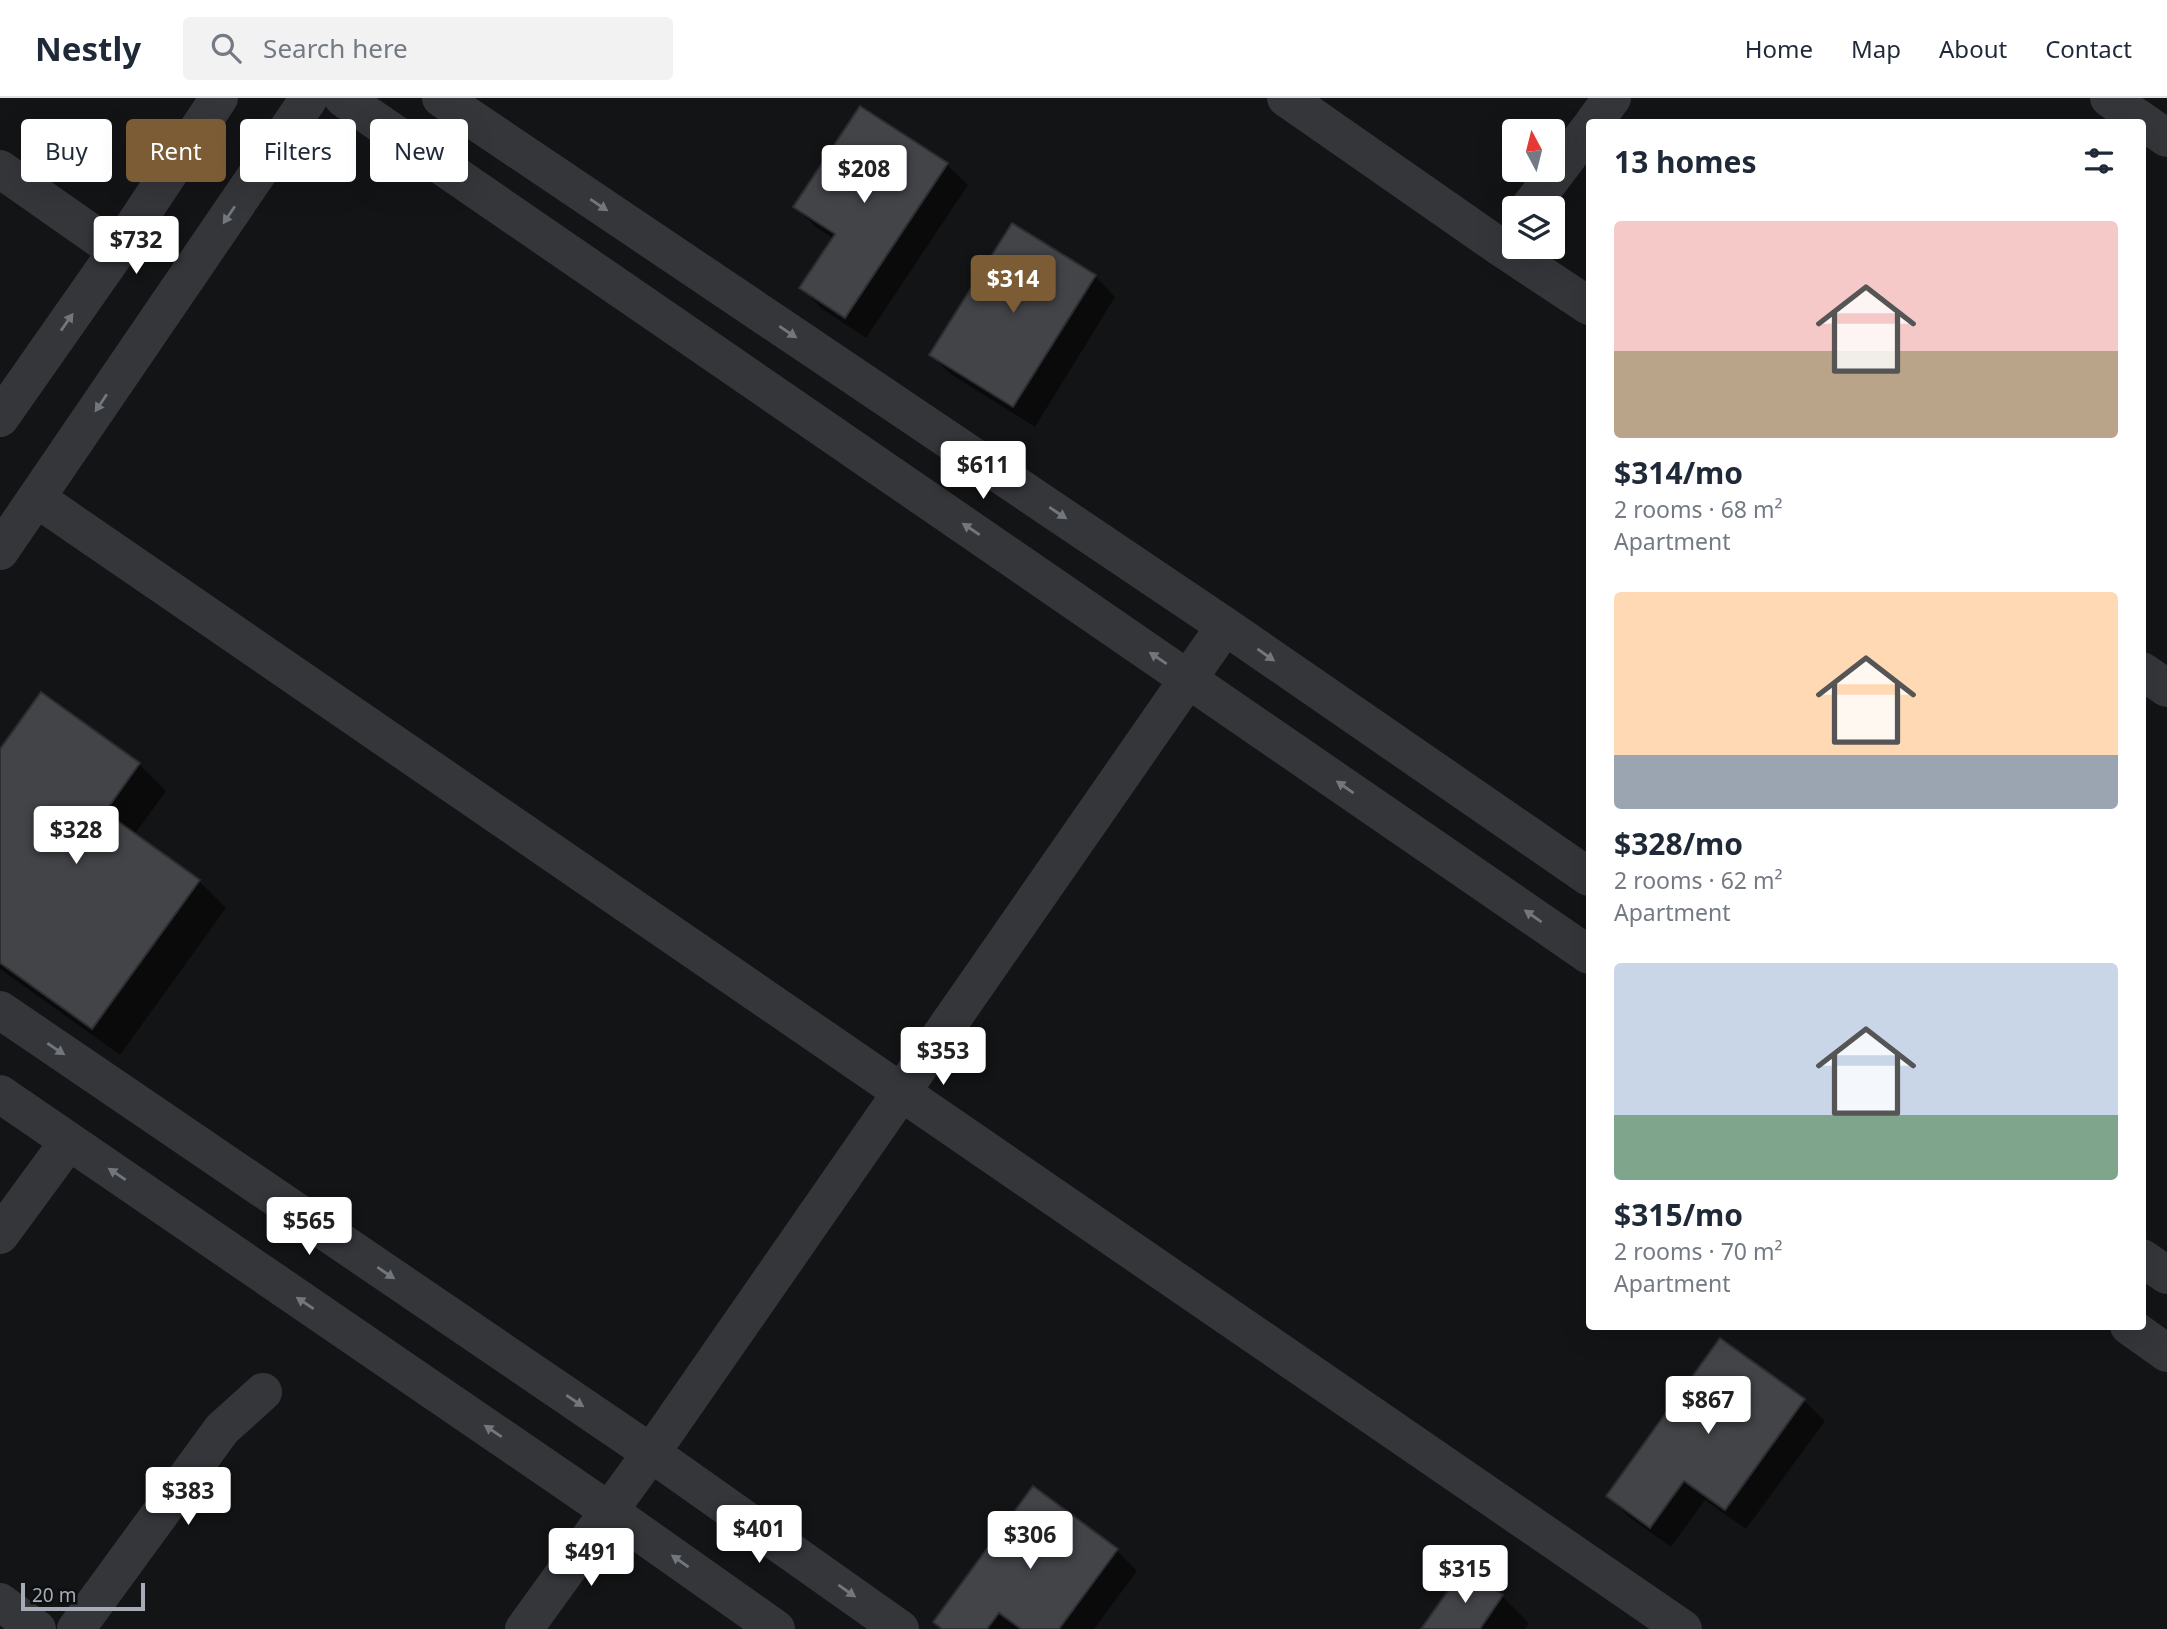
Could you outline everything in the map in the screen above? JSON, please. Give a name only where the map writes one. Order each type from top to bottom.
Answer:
[{"type":"street","points":[[0,418],[117,251],[219,98]]},
{"type":"street","points":[[0,551],[309,98]]},
{"type":"street","points":[[343,98],[1586,953]]},
{"type":"street","points":[[441,98],[1225,626],[1586,875]]},
{"type":"street","points":[[1286,98],[1502,235]]},
{"type":"street","points":[[1596,119],[1612,98]]},
{"type":"street","points":[[2109,98],[2139,119]]},
{"type":"street","points":[[2146,124],[2167,138]]},
{"type":"street","points":[[1538,196],[1586,132]]},
{"type":"street","points":[[0,170],[117,251]]},
{"type":"street","points":[[1532,259],[1586,304]]},
{"type":"street","points":[[36,498],[1683,1629]]},
{"type":"street","points":[[524,1629],[651,1453],[902,1094],[1225,626]]},
{"type":"street","points":[[2146,674],[2167,688]]},
{"type":"street","points":[[0,1010],[651,1453],[900,1629]]},
{"type":"street","points":[[0,1094],[610,1511],[776,1629]]},
{"type":"street","points":[[0,1235],[69,1141]]},
{"type":"street","points":[[2146,1261],[2167,1275]]},
{"type":"street","points":[[2135,1330],[2167,1353]]},
{"type":"street","points":[[76,1629],[222,1430],[263,1392]]},
{"type":"street","points":[[0,1602],[37,1629]]},
{"type":"building","points":[[860,106],[948,163],[845,318],[799,288],[835,234],[793,207]]},
{"type":"building","points":[[1012,223],[1096,275],[1013,407],[929,355]]},
{"type":"building","points":[[41,692],[140,763],[105,812],[200,880],[92,1029],[0,963],[0,749]]},
{"type":"building","points":[[1720,1338],[1805,1399],[1725,1510],[1684,1481],[1650,1528],[1606,1496]]},
{"type":"building","points":[[1033,1486],[1118,1549],[1059,1629],[1021,1629],[999,1613],[987,1629],[942,1629],[933,1622]]},
{"type":"building","points":[[1464,1568],[1503,1595],[1480,1629],[1421,1629]]}]
